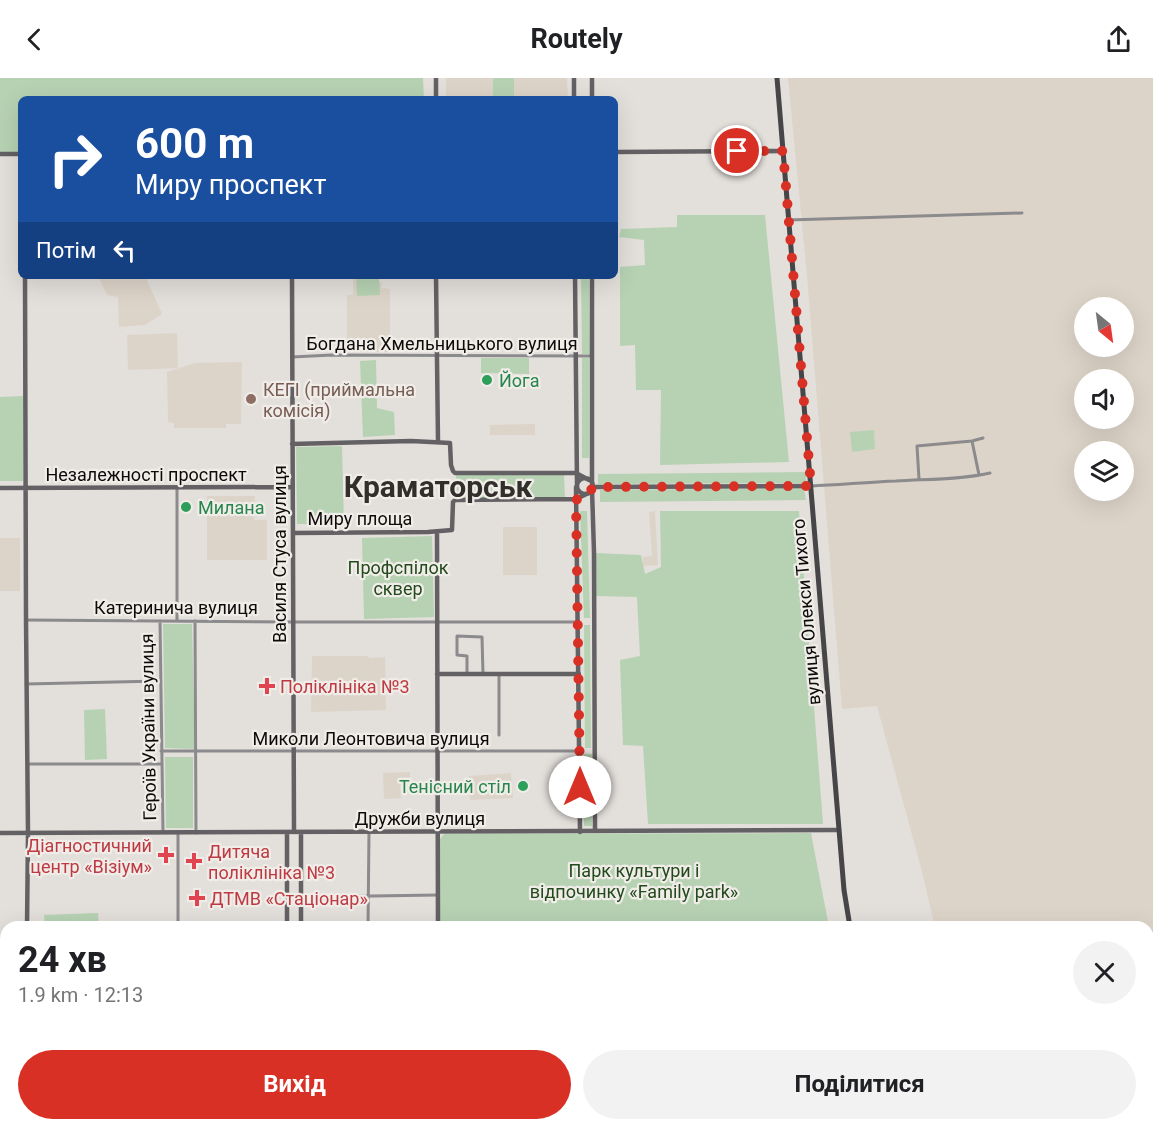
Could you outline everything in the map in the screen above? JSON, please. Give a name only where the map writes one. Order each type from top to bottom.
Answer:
[{"type":"main road","name":"вулиця Олекси Тихого","points":[[777,78],[844,890],[849,921]]},
{"type":"street","points":[[436,78],[436,96]]},
{"type":"street","points":[[574,78],[574,96]]},
{"type":"street","points":[[592,78],[592,96]]},
{"type":"street","points":[[618,152],[783,151]]},
{"type":"street","points":[[0,154],[18,154]]},
{"type":"street","points":[[789,220],[1022,213]]},
{"type":"street","points":[[25,279],[27,921]]},
{"type":"street","name":"Василя Стуса вулиця","points":[[291,279],[294,832]]},
{"type":"street","points":[[436,279],[438,442]]},
{"type":"street","points":[[575,279],[580,831]]},
{"type":"street","points":[[592,279],[591,487],[594,563],[595,831]]},
{"type":"street","name":"Богдана Хмельницького вулиця","points":[[292,357],[592,356]]},
{"type":"street","points":[[919,479],[917,446],[983,438]]},
{"type":"street","points":[[292,444],[411,441],[450,443],[451,465],[455,473],[576,473],[591,487]]},
{"type":"street","points":[[972,441],[979,475]]},
{"type":"street","points":[[577,486],[581,494],[591,487],[811,486],[990,473]]},
{"type":"street","points":[[577,486],[582,479],[591,487]]},
{"type":"street","name":"Незалежності проспект","points":[[0,488],[292,487]]},
{"type":"street","points":[[438,921],[436,532],[452,530],[455,500],[576,500],[591,487]]},
{"type":"street","name":"Героїв України вулиця","points":[[177,488],[177,621]]},
{"type":"street","name":"Миру площа","points":[[292,532],[436,532]]},
{"type":"street","name":"Катеринича вулиця","points":[[26,620],[579,622]]},
{"type":"street","name":"Героїв України вулиця","points":[[160,621],[163,833]]},
{"type":"street","points":[[195,621],[196,833]]},
{"type":"street","points":[[467,674],[467,656],[457,655],[457,636],[482,637],[483,674]]},
{"type":"street","points":[[437,674],[579,674]]},
{"type":"street","points":[[499,674],[499,735]]},
{"type":"street","points":[[26,684],[160,681]]},
{"type":"street","name":"Миколи Леонтовича вулиця","points":[[161,751],[580,751]]},
{"type":"street","points":[[27,764],[162,764]]},
{"type":"street","name":"Дружби вулиця","points":[[0,833],[839,830]]},
{"type":"street","points":[[287,832],[287,921]]},
{"type":"street","points":[[301,832],[301,921]]},
{"type":"street","points":[[368,921],[369,832]]},
{"type":"street","name":"Героїв України вулиця","points":[[178,833],[178,921]]},
{"type":"street","points":[[306,897],[438,895]]},
{"type":"shaded area","points":[[446,78],[567,78],[568,96],[446,96]]},
{"type":"shaded area","points":[[788,78],[1153,78],[1153,921],[934,921],[877,706],[842,709],[807,276]]},
{"type":"shaded area","points":[[99,279],[146,279],[162,314],[145,325],[119,327],[118,297],[107,295]]},
{"type":"shaded area","points":[[353,279],[380,279],[379,282],[382,283],[381,288],[390,289],[390,352],[347,352],[347,295],[353,295]]},
{"type":"shaded area","points":[[177,333],[178,368],[128,370],[127,335]]},
{"type":"shaded area","points":[[242,362],[241,424],[226,424],[226,428],[174,428],[174,423],[168,422],[167,372],[195,363]]},
{"type":"shaded area","points":[[535,424],[535,435],[490,435],[490,425]]},
{"type":"shaded area","points":[[207,496],[255,496],[254,520],[267,520],[267,560],[207,560]]},
{"type":"shaded area","points":[[655,511],[658,565],[643,566],[643,557],[652,556],[649,512]]},
{"type":"shaded area","points":[[503,527],[537,527],[537,575],[503,575]]},
{"type":"shaded area","points":[[0,538],[20,538],[20,591],[0,591]]},
{"type":"shaded area","points":[[312,656],[385,657],[386,710],[311,712]]},
{"type":"shaded area","points":[[410,772],[410,784],[400,785],[401,798],[384,799],[383,773]]},
{"type":"shaded area","points":[[511,773],[513,798],[470,800],[469,776]]},
{"type":"green space","points":[[0,78],[423,78],[424,96],[18,96],[18,153],[0,152]]},
{"type":"green space","points":[[493,78],[514,78],[514,96],[493,96]]},
{"type":"green space","points":[[677,215],[765,215],[789,462],[660,465],[661,390],[636,390],[635,345],[620,346],[620,267],[645,265],[644,240],[619,237],[621,229],[677,227]]},
{"type":"green space","points":[[356,279],[379,279],[380,295],[357,296]]},
{"type":"green space","points":[[581,279],[589,279],[590,354],[582,354]]},
{"type":"green space","points":[[481,358],[529,358],[529,374],[481,373]]},
{"type":"green space","points":[[582,358],[589,358],[589,458],[582,458]]},
{"type":"green space","points":[[376,360],[377,408],[394,412],[395,435],[363,437],[360,361]]},
{"type":"green space","points":[[23,396],[23,481],[0,481],[0,397]]},
{"type":"green space","points":[[874,430],[875,449],[852,452],[850,432]]},
{"type":"green space","points":[[342,446],[344,524],[297,524],[296,447]]},
{"type":"green space","points":[[806,472],[806,483],[598,484],[598,474]]},
{"type":"green space","points":[[564,474],[565,498],[456,498],[456,475]]},
{"type":"green space","points":[[804,488],[806,500],[600,502],[600,490]]},
{"type":"green space","points":[[580,511],[587,511],[590,618],[584,618]]},
{"type":"green space","points":[[660,511],[799,511],[823,824],[648,824],[643,746],[623,745],[620,660],[640,656],[637,597],[595,596],[595,553],[641,555],[645,574],[661,567]]},
{"type":"green space","name":"Профспілок сквер","points":[[432,536],[434,617],[364,619],[362,538]]},
{"type":"green space","points":[[163,624],[192,624],[195,749],[165,748]]},
{"type":"green space","points":[[584,625],[590,625],[591,748],[585,748]]},
{"type":"green space","points":[[105,709],[107,759],[85,760],[84,710]]},
{"type":"green space","points":[[584,754],[592,754],[592,826],[584,826]]},
{"type":"green space","points":[[165,757],[193,757],[193,828],[166,828]]},
{"type":"green space","name":"Парк культури і відпочинку «Family park»","points":[[811,833],[828,921],[440,921],[440,839],[444,834]]},
{"type":"green space","points":[[98,913],[99,921],[44,921],[44,915]]},
{"type":"place","name":"Йога","points":[[487,380]]},
{"type":"place","name":"КЕГІ (приймальна комісія)","points":[[251,399]]},
{"type":"place","name":"Милана","points":[[186,507]]},
{"type":"place","name":"Поліклініка №3","points":[[267,686]]},
{"type":"place","name":"Тенісний стіл","points":[[523,786]]},
{"type":"place","name":"Діагностичний центр «Візіум»","points":[[166,855]]},
{"type":"place","name":"Дитяча поліклініка №3","points":[[194,861]]},
{"type":"place","name":"ДТМВ «Стаціонар»","points":[[197,898]]},
{"type":"district","name":"Краматорськ","points":[[438,486]]},
{"type":"route","points":[[580,787],[576,500],[589,493],[593,487],[811,486],[783,151],[737,151]]}]
